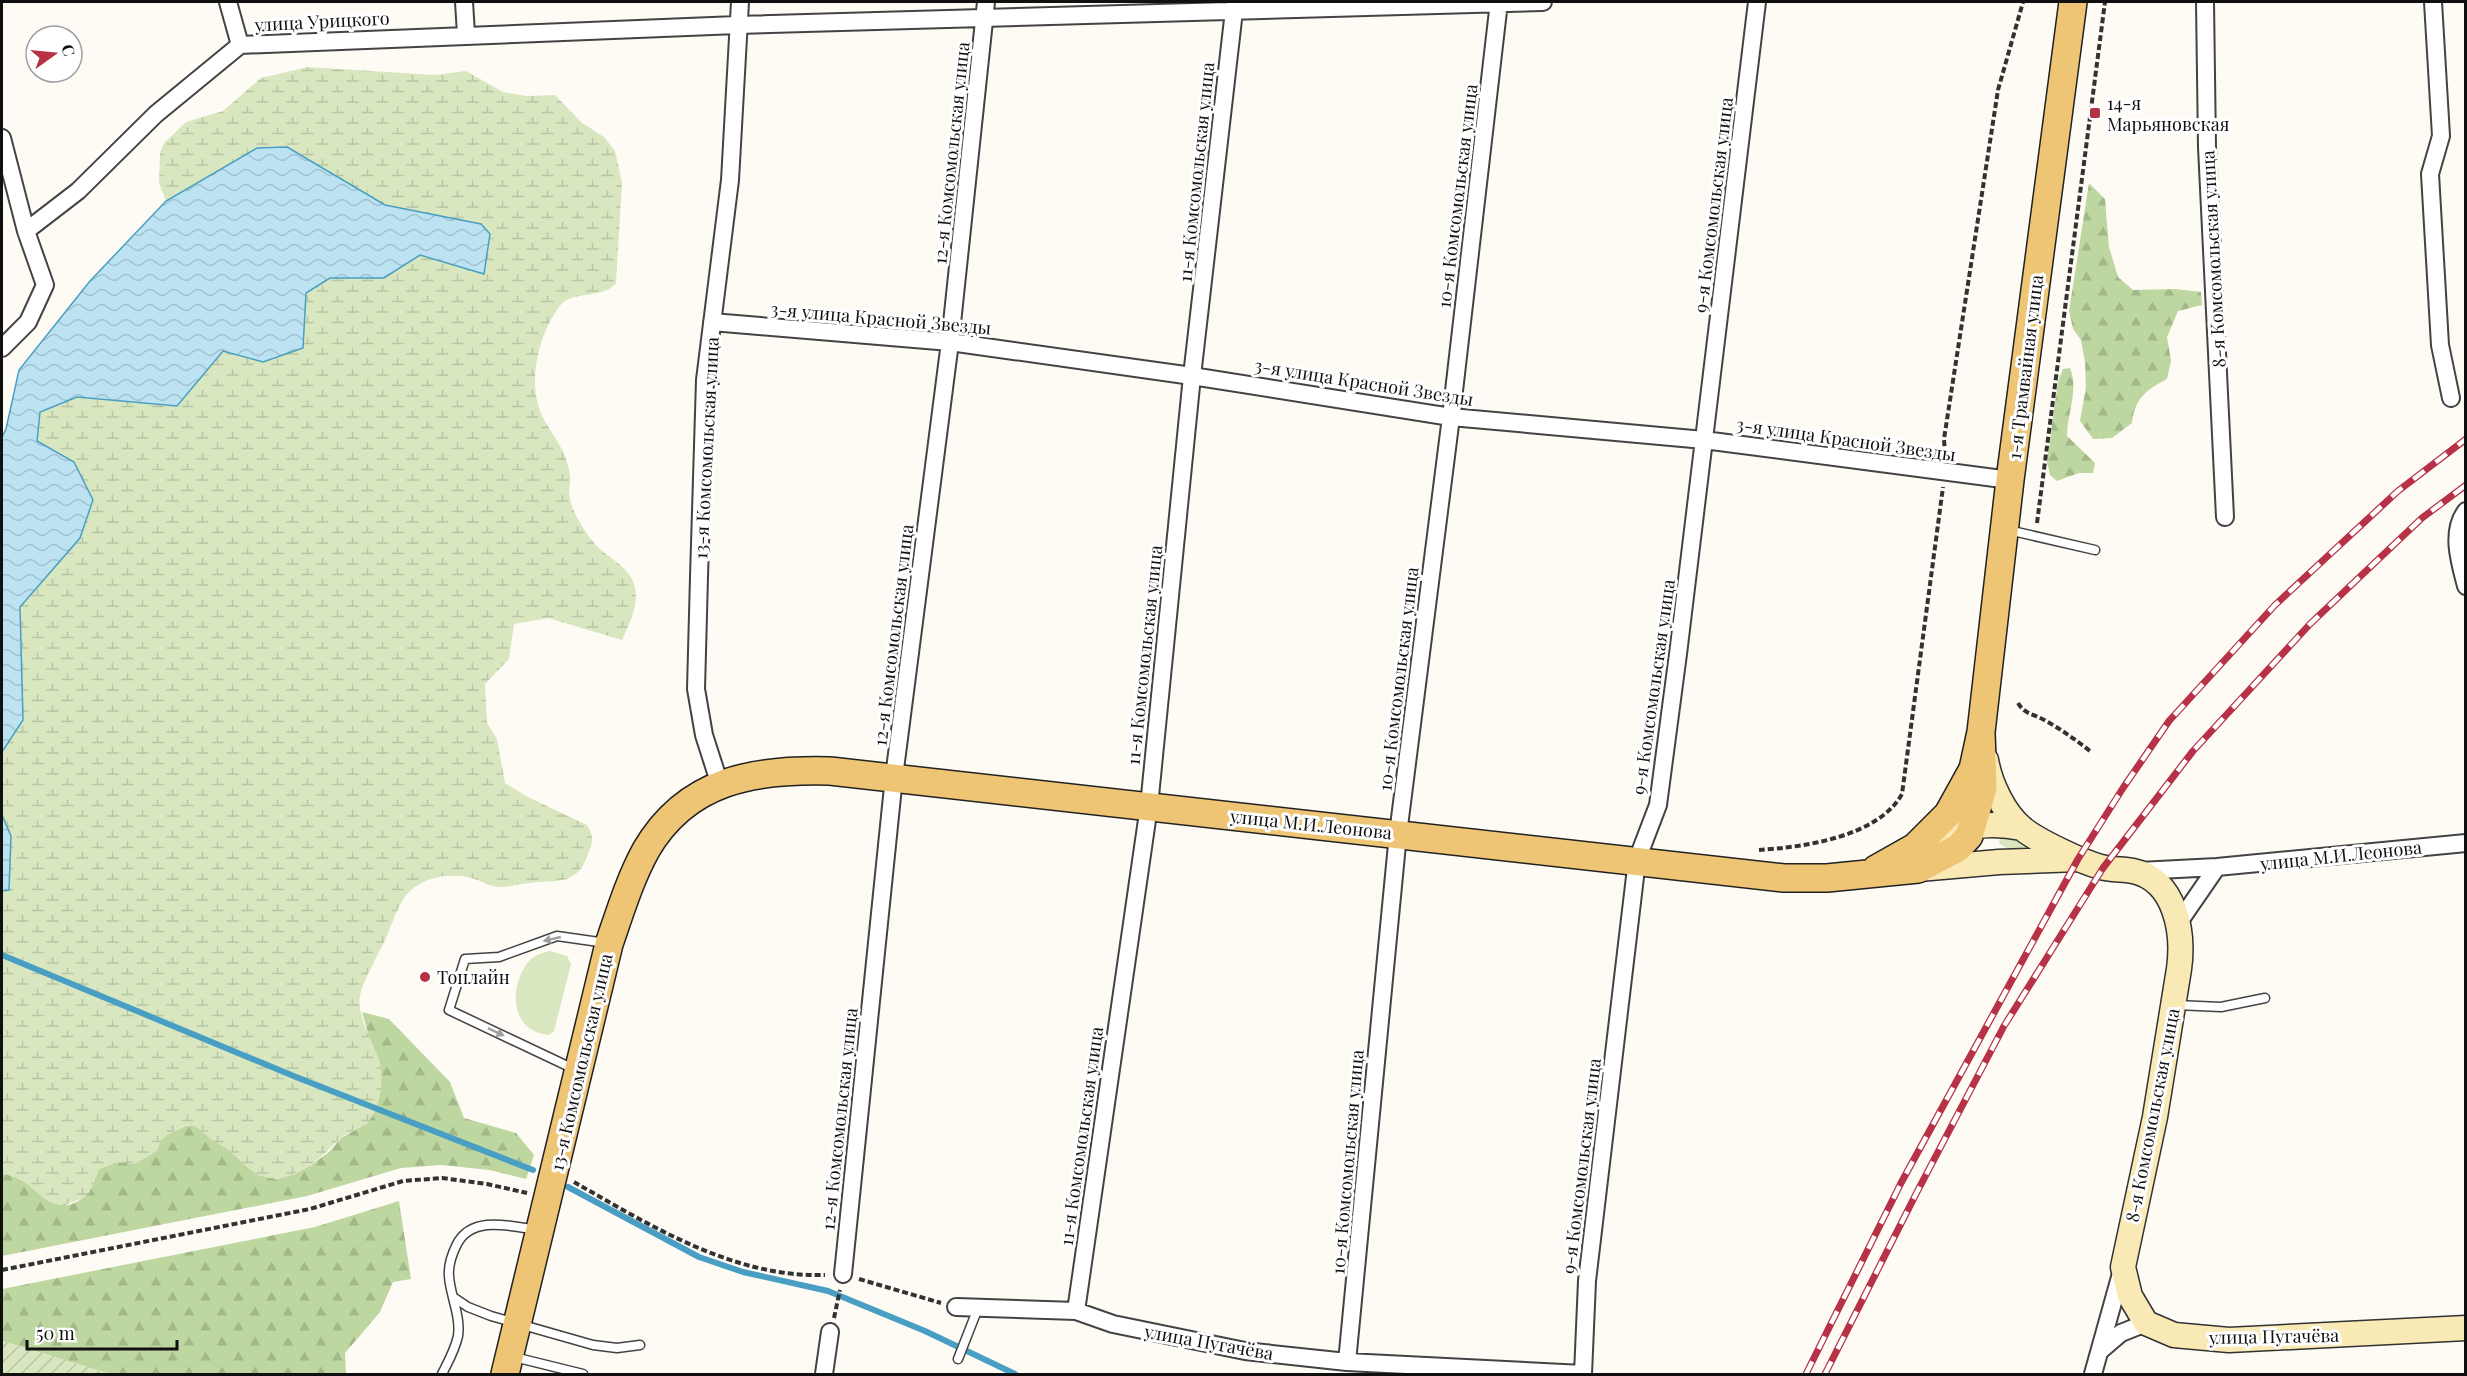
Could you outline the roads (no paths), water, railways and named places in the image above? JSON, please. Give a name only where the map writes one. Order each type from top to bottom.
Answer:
[{"type":"main road","name":"1-я Трамвайная улица","points":[[1981,732],[2010,480],[2073,2]]},
{"type":"main road","points":[[1981,732],[1969,793],[1972,826],[1983,848],[1999,862]]},
{"type":"main road","points":[[1917,858],[1958,848],[1969,836],[1983,788],[1981,732]]},
{"type":"main road","points":[[1981,732],[1987,766],[1995,788],[2007,809],[2022,828]]},
{"type":"main road","points":[[1917,858],[1948,814],[1973,769]]},
{"type":"main road","name":"улица М.И.Леонова","points":[[755,774],[789,770],[894,777],[1784,878],[1827,878],[1868,874],[1917,858]]},
{"type":"main road","name":"13-я Комсомольская улица","points":[[507,1365],[609,944],[630,886],[647,849],[668,821],[694,799],[720,785],[755,774]]},
{"type":"main road","points":[[1972,826],[1999,824],[2022,828],[2079,859]]},
{"type":"main road","points":[[1917,858],[1999,862],[2079,859]]},
{"type":"main road","name":"улица М.И.Леонова","points":[[2079,859],[2103,868],[2135,871]]},
{"type":"main road","points":[[2103,868],[2144,891],[2162,906],[2177,925]]},
{"type":"main road","name":"8-я Комсомольская улица","points":[[2123,1267],[2155,1118],[2182,946],[2171,899],[2157,882],[2135,871]]},
{"type":"main road","points":[[2123,1267],[2130,1296],[2146,1323]]},
{"type":"main road","name":"улица Пугачёва","points":[[2146,1323],[2174,1335],[2229,1340],[2466,1328]]},
{"type":"street","points":[[228,2],[240,45]]},
{"type":"street","points":[[464,2],[466,34]]},
{"type":"street","name":"13-я Комсомольская улица","points":[[720,785],[704,735],[696,689],[705,380],[730,180],[740,2]]},
{"type":"street","name":"12-я Комсомольская улица","points":[[842,1279],[894,777],[950,342],[986,2]]},
{"type":"street","name":"улица Урицкого","points":[[26,231],[78,191],[156,114],[240,45],[466,34],[984,19],[1234,6],[1543,2]]},
{"type":"street","name":"9-я Комсомольская улица","points":[[1583,1374],[1587,1281],[1637,860],[1658,805],[1757,2]]},
{"type":"street","name":"8-я Комсомольская улица","points":[[2205,2],[2207,147],[2225,517]]},
{"type":"street","points":[[2433,2],[2441,136],[2430,174],[2440,345],[2451,398]]},
{"type":"street","name":"10-я Комсомольская улица","points":[[1347,1362],[1398,834],[1451,417],[1499,3]]},
{"type":"street","name":"11-я Комсомольская улица","points":[[1076,1311],[1149,806],[1192,376],[1234,6]]},
{"type":"street","points":[[2,138],[26,231],[45,285],[28,322],[2,348]]},
{"type":"street","name":"3-я улица Красной Звезды","points":[[712,322],[950,342],[1192,376],[1451,417],[1704,440],[2010,480]]},
{"type":"street","points":[[2466,511],[2460,518],[2457,552],[2466,586]]},
{"type":"street","name":"улица М.И.Леонова","points":[[2135,871],[2217,867],[2466,843]]},
{"type":"street","points":[[2177,925],[2217,867]]},
{"type":"street","name":"8-я Комсомольская улица","points":[[2093,1374],[2123,1267]]},
{"type":"street","name":"улица Пугачёва","points":[[957,1307],[1076,1311],[1113,1324],[1245,1351],[1347,1362],[1583,1374]]},
{"type":"street","points":[[2100,1352],[2121,1333],[2146,1323]]},
{"type":"street","points":[[824,1374],[830,1332]]},
{"type":"lane","points":[[2004,529],[2095,550]]},
{"type":"lane","points":[[577,1071],[449,1010],[465,959],[499,957],[557,936],[609,944]]},
{"type":"lane","points":[[2173,1004],[2220,1007],[2265,998]]},
{"type":"lane","points":[[442,1374],[455,1348],[458,1334],[449,1274],[452,1254],[461,1236],[477,1226],[497,1224],[540,1231]]},
{"type":"lane","points":[[453,1297],[483,1313],[593,1345],[617,1348],[640,1345]]},
{"type":"lane","points":[[958,1357],[978,1308]]},
{"type":"lane","points":[[507,1365],[583,1374]]},
{"type":"water","points":[[287,147],[385,205],[481,224],[490,234],[484,274],[420,255],[384,278],[330,278],[306,293],[303,348],[263,362],[223,351],[177,406],[77,397],[40,412],[37,441],[74,462],[93,500],[80,538],[20,607],[23,720],[2,752],[2,437],[6,429],[19,370],[90,281],[166,201],[257,148]]},
{"type":"water","points":[[2,815],[11,836],[9,890],[2,891]]},
{"type":"waterway","points":[[2,955],[296,1077],[533,1170]]},
{"type":"waterway","points":[[568,1187],[699,1257],[743,1272],[828,1291],[925,1331],[1015,1374]]},
{"type":"railway","points":[[1806,1374],[1901,1183],[2078,859],[2169,721],[2275,605],[2398,491],[2466,439]]},
{"type":"railway","points":[[1825,1374],[2004,1026],[2103,868],[2193,751],[2310,624],[2422,518],[2466,485]]},
{"type":"place","name":"14-я Марьяновская","points":[[2095,113]]},
{"type":"place","name":"Топлайн","points":[[425,977]]}]
